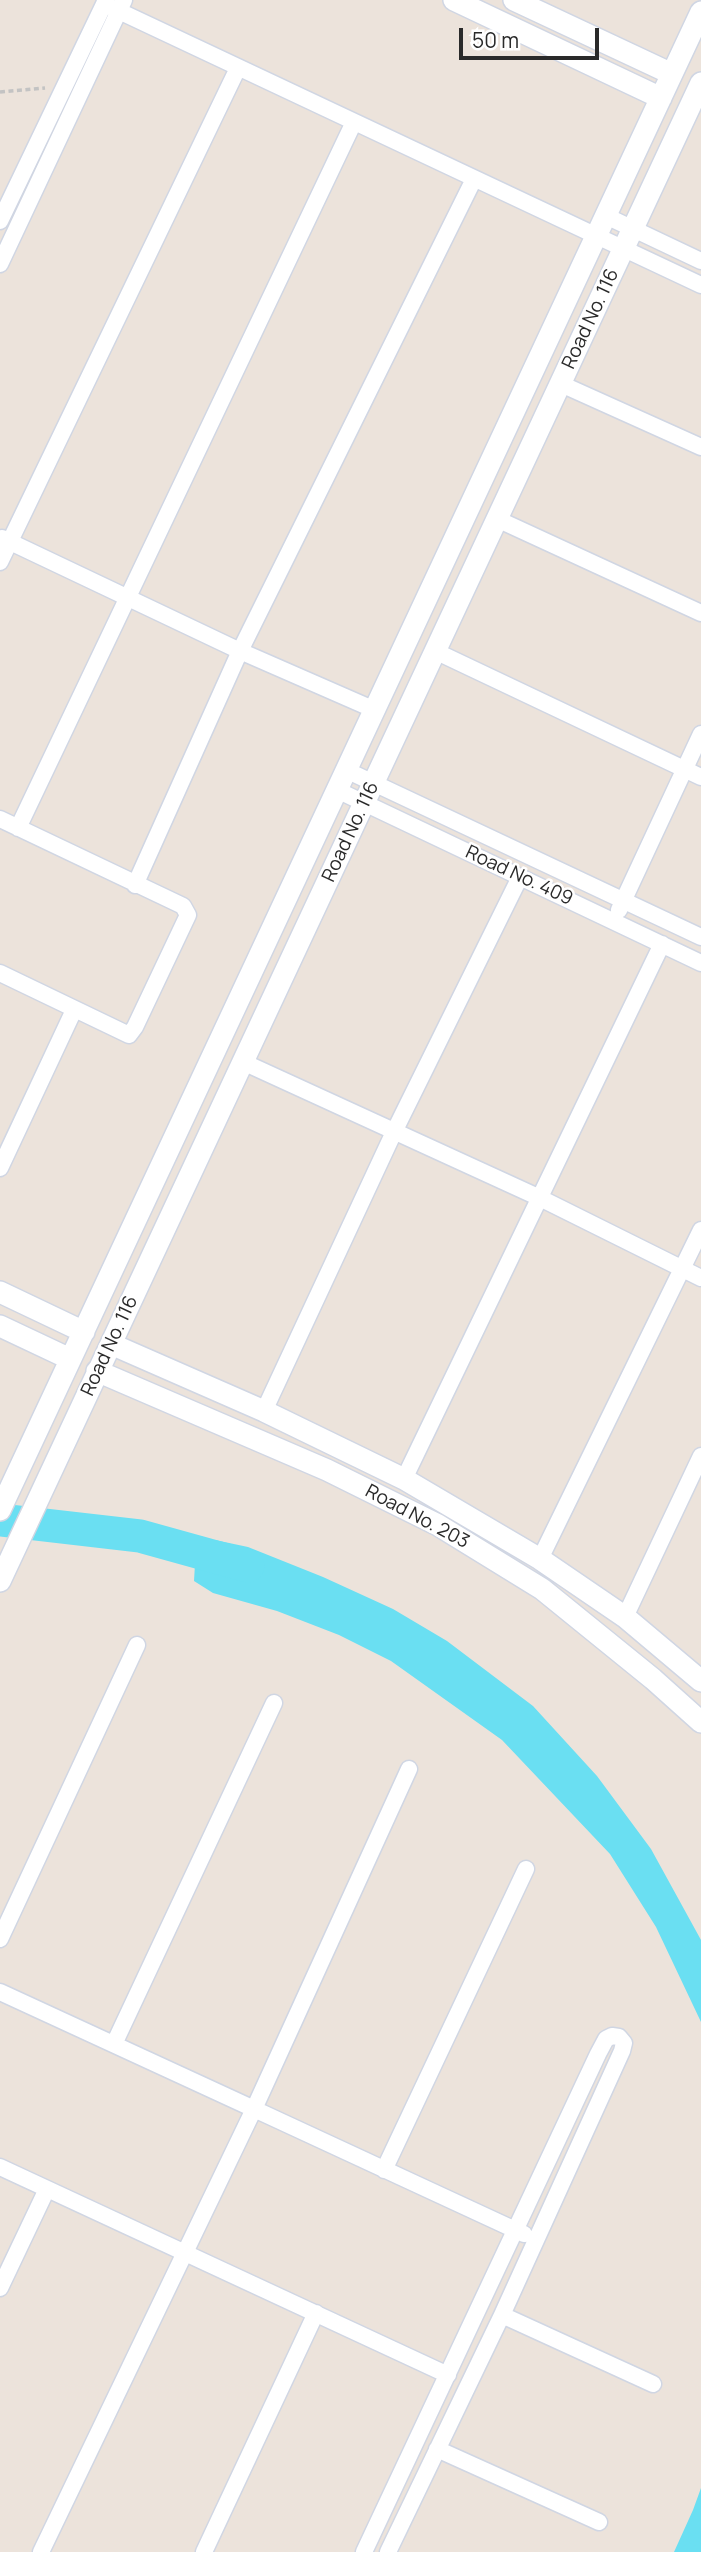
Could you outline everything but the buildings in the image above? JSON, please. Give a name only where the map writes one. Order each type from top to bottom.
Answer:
[{"type":"street","points":[[454,0],[661,98]]},
{"type":"street","points":[[514,0],[672,74]]},
{"type":"street","points":[[113,4],[238,68],[701,285]]},
{"type":"street","points":[[0,220],[64,87],[113,4]]},
{"type":"street","points":[[0,264],[113,4]]},
{"type":"street","name":"Road No. 116","points":[[0,1510],[701,12]]},
{"type":"street","points":[[0,562],[5,539],[238,68]]},
{"type":"street","name":"Road No. 116","points":[[0,1581],[701,83]]},
{"type":"street","points":[[18,828],[354,122]]},
{"type":"street","points":[[135,885],[240,651],[474,179]]},
{"type":"street","points":[[606,216],[701,261]]},
{"type":"street","points":[[561,384],[701,447]]},
{"type":"street","points":[[497,519],[701,613]]},
{"type":"street","points":[[5,539],[240,651],[375,710]]},
{"type":"street","points":[[435,651],[701,776]]},
{"type":"street","points":[[614,921],[701,734]]},
{"type":"street","name":"Road No. 409","points":[[346,770],[701,937]]},
{"type":"street","name":"Road No. 409","points":[[337,790],[701,963]]},
{"type":"street","points":[[0,819],[183,906],[188,915],[129,1035],[124,1035],[0,973]]},
{"type":"street","points":[[264,1411],[394,1132],[520,877]]},
{"type":"street","points":[[404,1479],[663,944]]},
{"type":"street","points":[[0,1168],[74,1010]]},
{"type":"street","points":[[243,1062],[540,1198],[701,1278]]},
{"type":"street","points":[[540,1559],[701,1230]]},
{"type":"street","points":[[0,1293],[84,1332]]},
{"type":"street","points":[[0,1326],[70,1359]]},
{"type":"street","points":[[111,1344],[264,1411],[404,1479],[540,1559],[625,1617],[701,1681]]},
{"type":"street","name":"Road No. 203","points":[[97,1371],[327,1470],[439,1525],[542,1588],[653,1679],[701,1723]]},
{"type":"street","points":[[625,1617],[701,1456]]},
{"type":"street","points":[[0,1939],[137,1646]]},
{"type":"street","points":[[114,2044],[274,1703]]},
{"type":"street","points":[[41,2552],[186,2254],[409,1769]]},
{"type":"street","points":[[384,2170],[526,1869]]},
{"type":"street","points":[[0,1992],[536,2240]]},
{"type":"street","points":[[364,2552],[606,2039],[619,2037],[624,2043],[622,2051],[502,2315],[388,2552]]},
{"type":"street","points":[[0,2167],[448,2375]]},
{"type":"street","points":[[0,2288],[47,2189]]},
{"type":"street","points":[[204,2552],[316,2314]]},
{"type":"street","points":[[502,2315],[653,2384]]},
{"type":"street","points":[[437,2449],[599,2522]]},
{"type":"path","points":[[0,92],[64,87]]},
{"type":"water","points":[[215,1540],[248,1547],[393,1609],[447,1641],[533,1706],[597,1776],[651,1849],[701,1940],[701,2022],[656,1927],[610,1854],[502,1740],[391,1661],[339,1635],[277,1611],[213,1593],[194,1581],[195,1564]]},
{"type":"water","points":[[701,2488],[701,2552],[674,2552],[693,2510]]},
{"type":"waterway","points":[[0,1520],[140,1536],[248,1566]]}]
